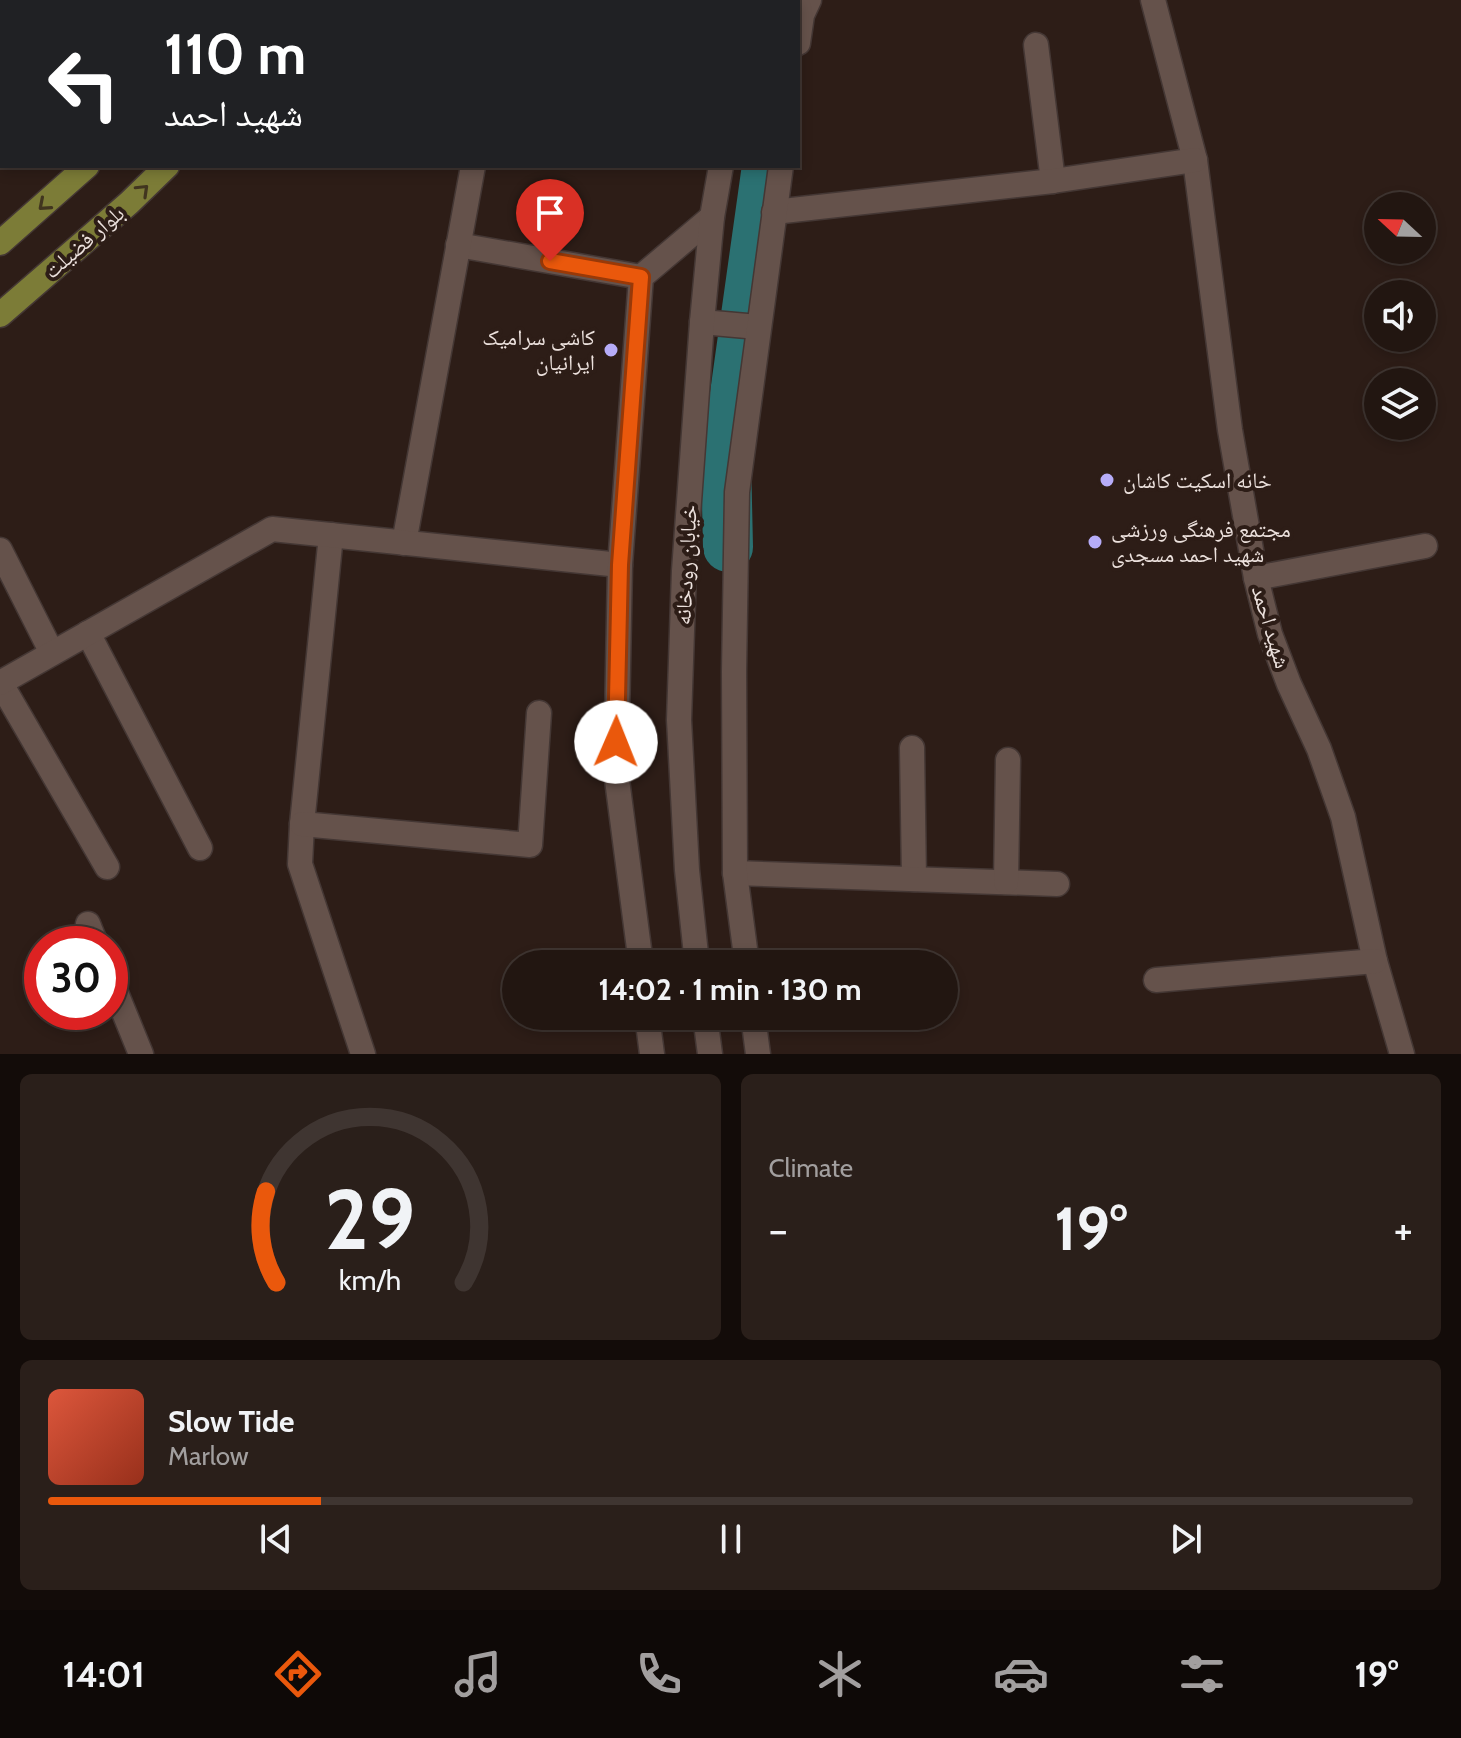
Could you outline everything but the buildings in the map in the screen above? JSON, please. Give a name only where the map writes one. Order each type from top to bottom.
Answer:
[{"type":"main road","points":[[0,243],[85,168]]},
{"type":"main road","name":"بلوار فضیلت","points":[[0,315],[165,168]]},
{"type":"street","points":[[800,29],[809,0]]},
{"type":"street","name":"شهید احمد","points":[[1153,0],[1195,160],[1230,430],[1256,578],[1270,634],[1319,749],[1343,817],[1375,961],[1402,1054]]},
{"type":"street","points":[[1036,45],[1053,181]]},
{"type":"street","points":[[774,212],[1053,181],[1195,160]]},
{"type":"street","points":[[404,543],[473,168]]},
{"type":"street","name":"خیابان رودخانه","points":[[696,950],[687,870],[679,720],[684,571],[702,322],[712,217],[721,168]]},
{"type":"street","points":[[745,950],[735,873],[737,492],[781,168]]},
{"type":"street","points":[[639,950],[616,772],[620,565],[641,277],[712,217]]},
{"type":"street","points":[[458,245],[641,277]]},
{"type":"street","points":[[702,322],[758,327]]},
{"type":"street","points":[[107,867],[0,682],[272,529],[620,565]]},
{"type":"street","points":[[331,535],[300,864],[363,1054]]},
{"type":"street","points":[[1256,578],[1425,546]]},
{"type":"street","points":[[0,550],[52,653]]},
{"type":"street","points":[[88,633],[200,848]]},
{"type":"street","points":[[302,824],[530,845],[539,713]]},
{"type":"street","points":[[912,748],[914,879]]},
{"type":"street","points":[[1006,882],[1008,760]]},
{"type":"street","points":[[735,873],[1057,884]]},
{"type":"street","points":[[1156,980],[1375,961]]},
{"type":"street","points":[[128,1022],[141,1054]]},
{"type":"street","points":[[649,1030],[652,1054]]},
{"type":"street","points":[[707,1030],[710,1054]]},
{"type":"street","points":[[755,1030],[758,1054]]},
{"type":"waterway","points":[[728,547],[726,458],[767,168]]},
{"type":"place","name":"کاشی سرامیک ایرانیان","points":[[611,350]]},
{"type":"place","name":"خانه اسکیت کاشان","points":[[1107,480]]},
{"type":"place","name":"مجتمع فرهنگی ورزشی شهید احمد مسجدی","points":[[1095,542]]},
{"type":"route","points":[[550,261],[641,277],[620,565],[616,742]]}]
